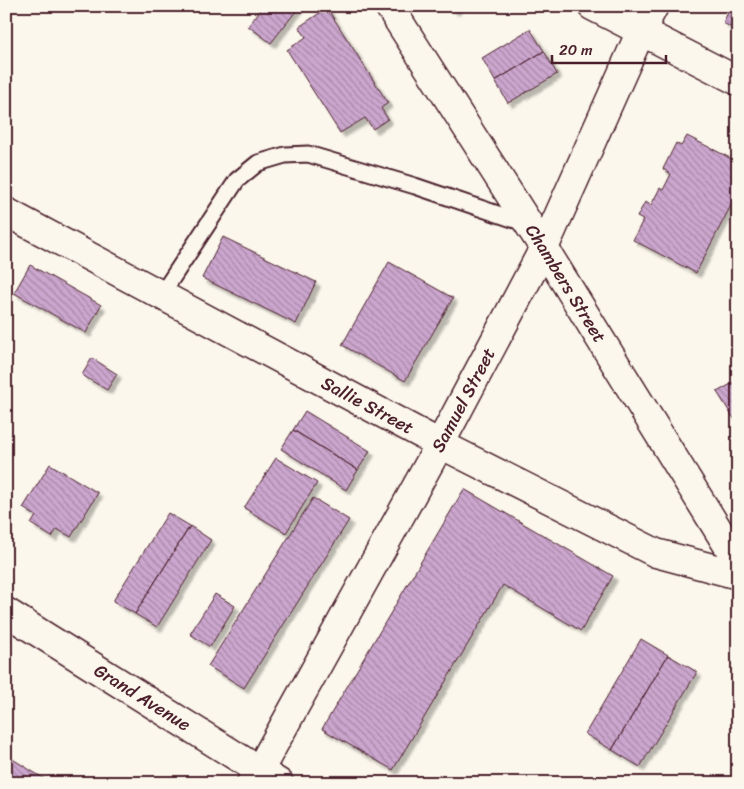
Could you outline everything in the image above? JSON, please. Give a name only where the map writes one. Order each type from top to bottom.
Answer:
[{"type":"street","name":"Chambers Street","points":[[389,6],[529,224],[738,562]]},
{"type":"street","points":[[592,6],[738,81]]},
{"type":"street","name":"Samuel Street","points":[[263,779],[544,248],[654,6]]},
{"type":"street","name":"Sallie Street","points":[[6,212],[440,444],[656,553],[738,575]]},
{"type":"street","name":"Grand Avenue","points":[[6,612],[263,779]]},
{"type":"lane","points":[[162,295],[237,180],[258,163],[285,155],[308,154],[415,186],[529,224]]},
{"type":"building","points":[[254,6],[300,6],[271,43],[248,26],[260,11]]},
{"type":"building","points":[[449,6],[459,6],[454,11]]},
{"type":"building","points":[[731,6],[738,6],[738,31],[723,23]]},
{"type":"building","points":[[327,8],[388,103],[381,108],[388,119],[373,129],[365,118],[340,133],[287,50],[306,37],[299,27]]},
{"type":"building","points":[[530,29],[544,51],[495,81],[482,58]]},
{"type":"building","points":[[544,51],[557,74],[508,103],[495,81]]},
{"type":"building","points":[[687,136],[738,162],[738,192],[696,273],[633,240],[643,220],[637,217],[645,202],[651,205],[660,188],[663,190],[671,174],[663,169],[676,143],[681,146]]},
{"type":"building","points":[[223,237],[316,282],[296,324],[202,278]]},
{"type":"building","points":[[389,262],[453,298],[405,381],[342,345]]},
{"type":"building","points":[[30,265],[101,305],[86,333],[14,293]]},
{"type":"building","points":[[92,358],[117,374],[107,390],[82,375]]},
{"type":"building","points":[[738,380],[738,425],[717,392]]},
{"type":"building","points":[[305,411],[370,451],[358,470],[293,430]]},
{"type":"building","points":[[293,430],[358,470],[346,490],[281,449]]},
{"type":"building","points":[[276,458],[317,483],[286,533],[244,508]]},
{"type":"building","points":[[50,464],[98,493],[71,537],[57,529],[52,537],[31,524],[36,516],[23,508]]},
{"type":"building","points":[[464,489],[613,576],[581,631],[503,585],[393,770],[322,729]]},
{"type":"building","points":[[313,498],[349,520],[244,688],[208,666]]},
{"type":"building","points":[[168,513],[190,526],[135,614],[113,601]]},
{"type":"building","points":[[190,526],[211,540],[157,627],[135,614]]},
{"type":"building","points":[[215,594],[235,606],[210,647],[190,634]]},
{"type":"building","points":[[641,639],[668,655],[612,750],[585,734]]},
{"type":"building","points":[[668,655],[697,672],[640,767],[612,750]]},
{"type":"building","points":[[6,755],[51,783],[6,783]]}]
